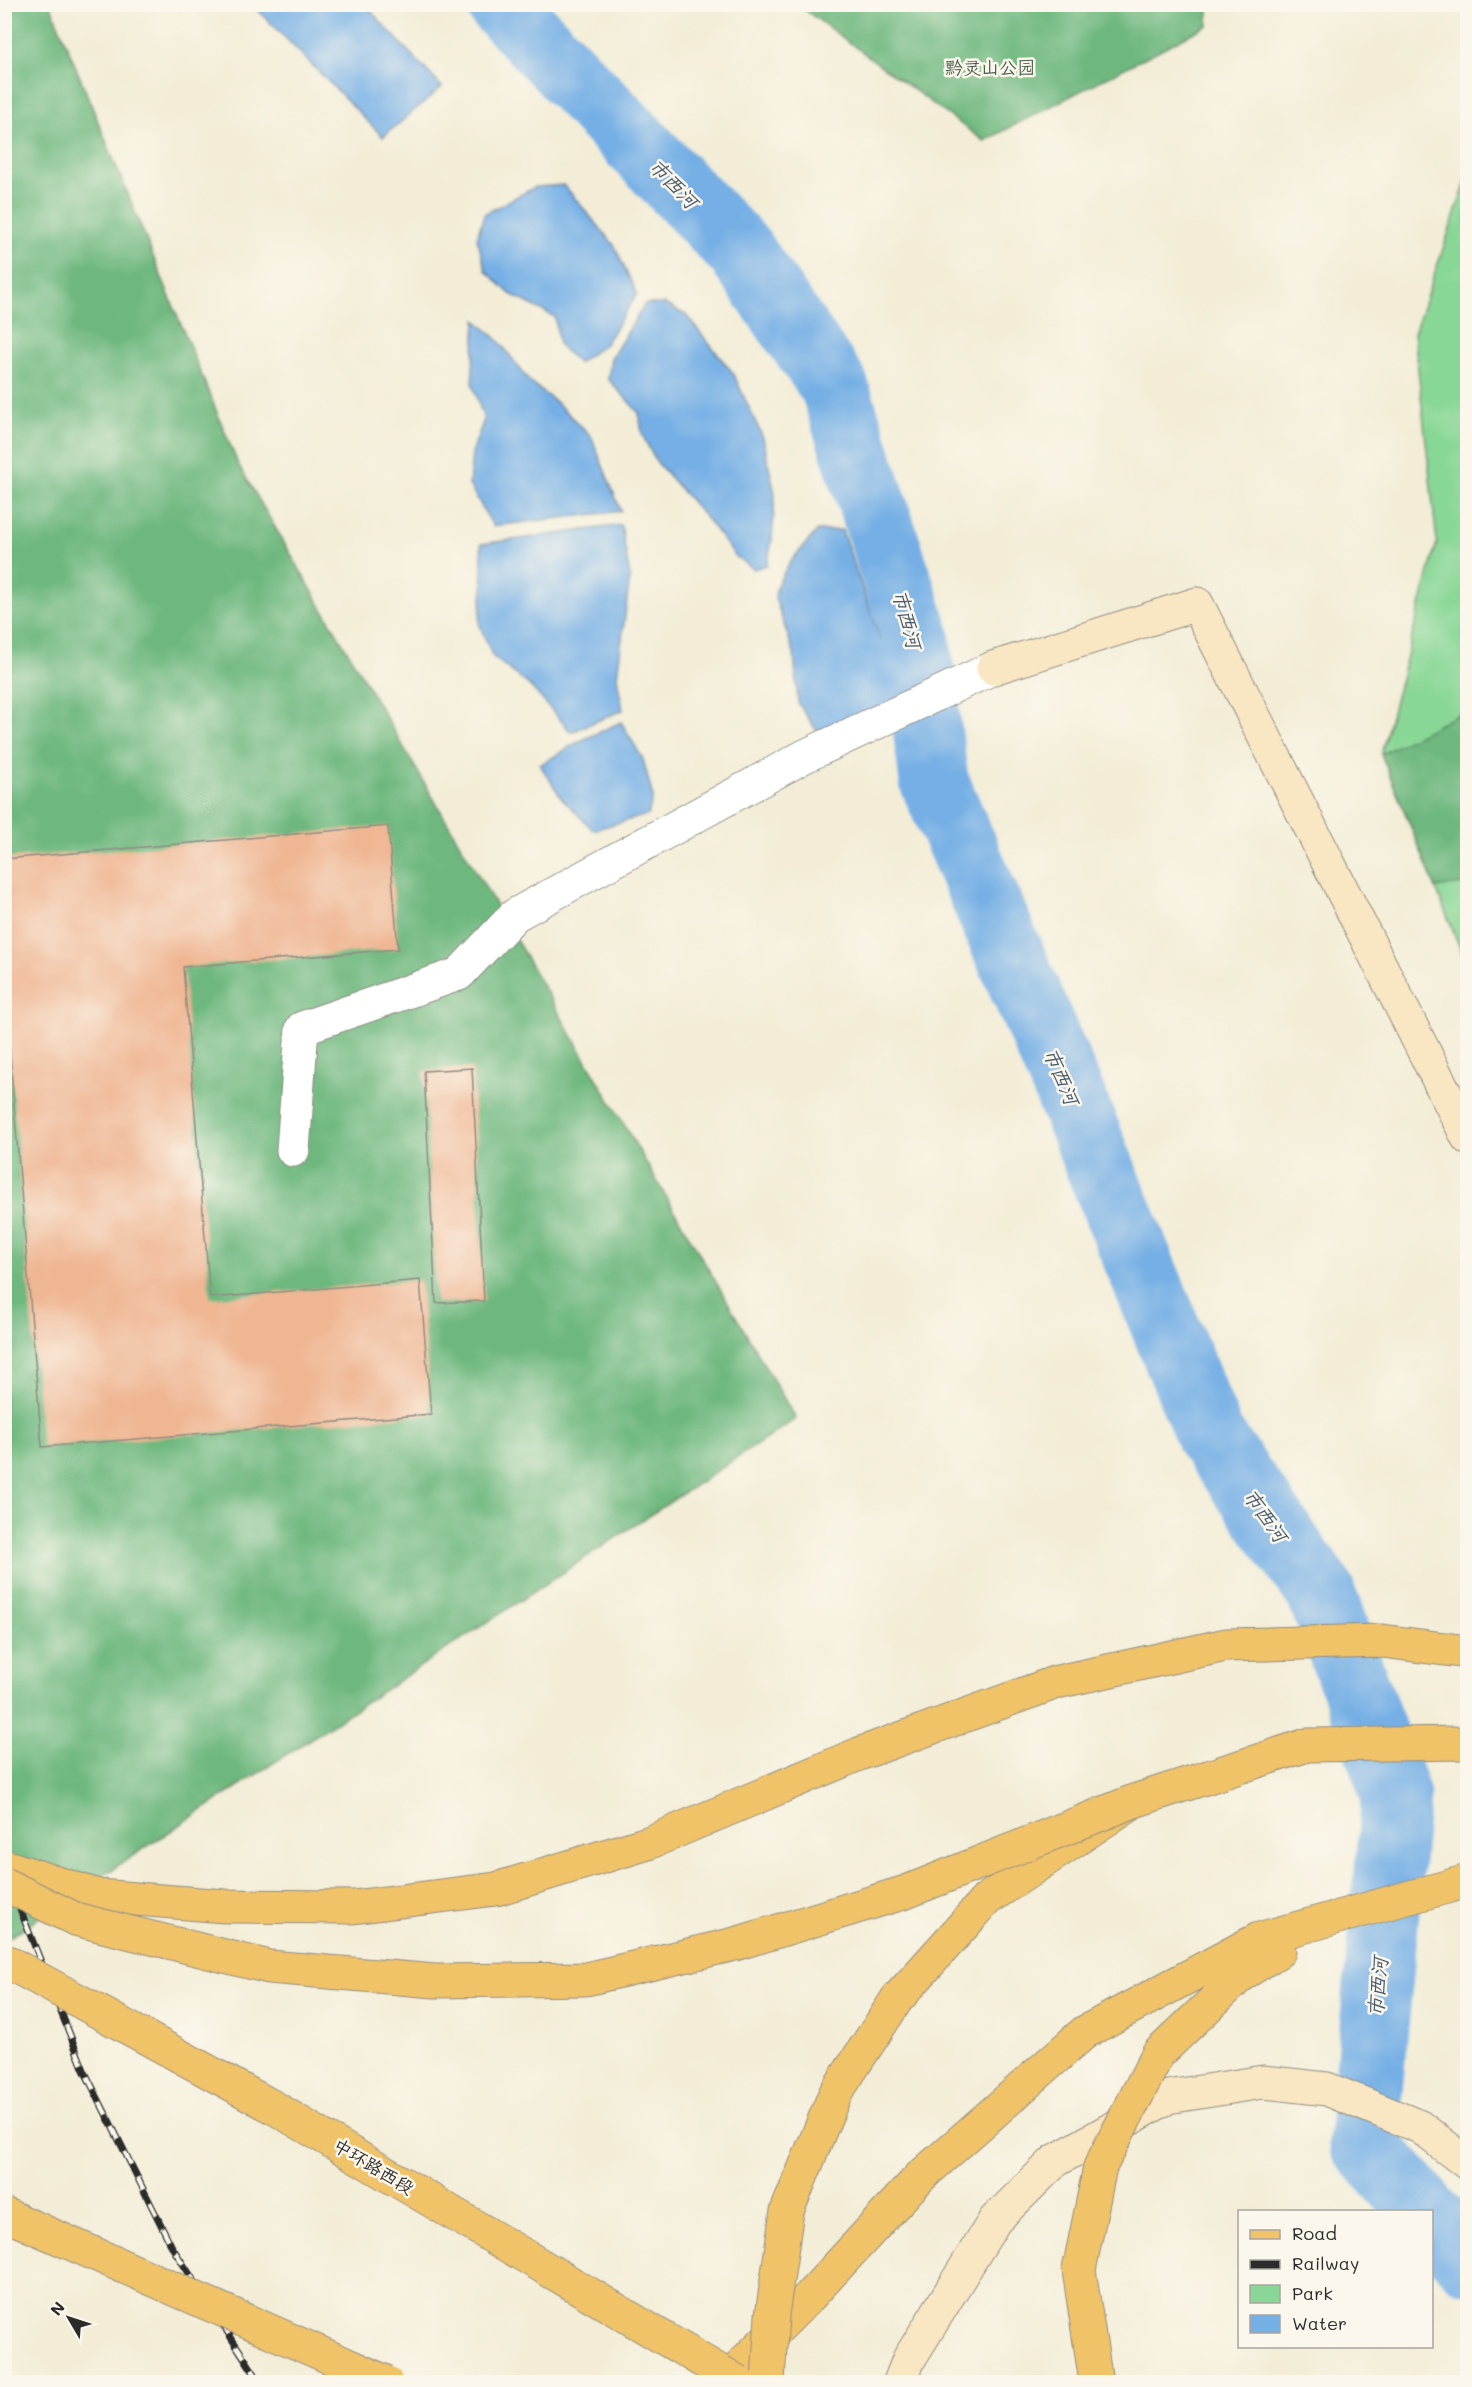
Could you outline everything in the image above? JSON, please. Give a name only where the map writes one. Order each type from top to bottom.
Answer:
[{"type":"main road","points":[[4,1866],[98,1896],[225,1906],[353,1907],[496,1889],[648,1843],[859,1754],[1057,1682],[1226,1646],[1382,1641],[1467,1652]]},
{"type":"main road","points":[[4,1884],[75,1919],[269,1967],[435,1981],[586,1980],[735,1944],[906,1892],[1134,1801],[1307,1745],[1467,1743]]},
{"type":"main road","points":[[768,2382],[772,2315],[787,2211],[835,2094],[897,1999],[987,1899],[1134,1801]]},
{"type":"main road","points":[[724,2382],[810,2296],[920,2177],[1085,2032],[1259,1939],[1467,1881]]},
{"type":"main road","points":[[1096,2382],[1079,2270],[1100,2167],[1152,2065],[1158,2054],[1241,1975],[1335,1918]]},
{"type":"main road","name":"中环路西段","points":[[4,1960],[275,2108],[738,2382]]},
{"type":"main road","points":[[4,2214],[387,2382]]},
{"type":"street","points":[[293,1150],[302,1028],[459,974],[515,915],[805,756],[993,668],[1197,604],[1467,1138]]},
{"type":"street","points":[[900,2382],[909,2359],[995,2220],[1055,2161],[1168,2097],[1263,2082],[1328,2088],[1420,2127],[1467,2164]]},
{"type":"green space","points":[[50,4],[238,464],[796,1419],[5,1940],[4,5]]},
{"type":"green space","name":"黔灵山公园","points":[[798,5],[1208,5],[1208,25],[984,141]]},
{"type":"green space","points":[[1467,179],[1467,965],[1381,754],[1437,542],[1414,333]]},
{"type":"green space","points":[[1467,710],[1467,883],[1436,888],[1381,754]]},
{"type":"water","points":[[253,5],[365,5],[442,87],[383,137]]},
{"type":"water","points":[[564,185],[614,245],[637,294],[605,344],[578,363],[559,345],[555,317],[510,294],[486,271],[477,238],[484,214],[535,187]]},
{"type":"water","points":[[645,304],[665,304],[686,315],[733,373],[763,438],[775,494],[772,540],[767,565],[754,569],[736,557],[710,523],[655,460],[642,434],[639,413],[608,379],[611,358]]},
{"type":"water","points":[[476,320],[499,341],[530,382],[557,403],[591,436],[621,511],[493,526],[469,485],[472,452],[484,420],[472,383]]},
{"type":"water","points":[[621,525],[630,577],[617,677],[623,710],[571,732],[530,686],[492,656],[479,623],[483,589],[481,544]]},
{"type":"water","points":[[842,530],[879,636],[897,671],[898,699],[819,734],[798,703],[794,654],[775,598],[776,587],[790,562],[817,531]]},
{"type":"water","points":[[621,722],[643,759],[653,797],[648,815],[593,830],[561,797],[540,765],[578,742]]},
{"type":"building","points":[[388,826],[398,949],[183,967],[210,1298],[420,1280],[431,1414],[42,1447],[4,982],[4,859]]},
{"type":"building","points":[[472,1068],[484,1301],[436,1303],[424,1071]]},
{"type":"waterway","name":"市西河","points":[[501,4],[740,251],[834,386],[915,634],[934,781],[1066,1084],[1210,1436],[1320,1591],[1396,1796],[1363,2143],[1423,2210]]},
{"type":"waterway","name":"市西河","points":[[1433,2220],[1468,2259]]},
{"type":"railway","points":[[4,1869],[84,2070],[172,2247],[260,2382]]}]
